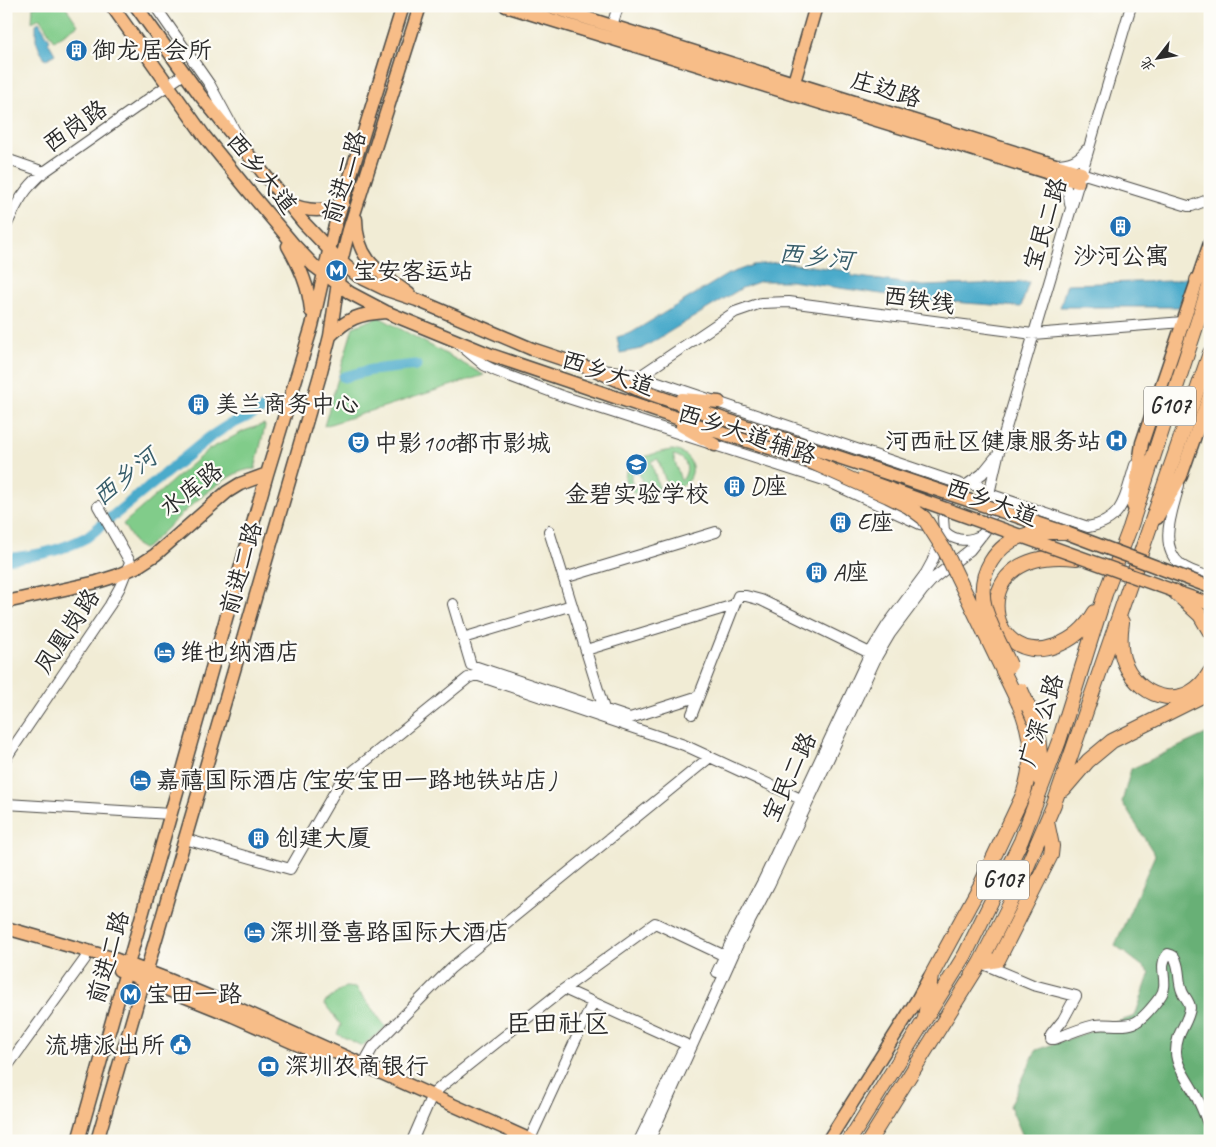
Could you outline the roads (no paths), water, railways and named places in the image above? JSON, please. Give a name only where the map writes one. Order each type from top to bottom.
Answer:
[{"type":"highway","points":[[1203,282],[1210,266]]},
{"type":"highway","name":"广深公路","points":[[849,1141],[924,1023],[978,932],[1034,812],[1059,742],[1105,594],[1130,528],[1203,282]]},
{"type":"highway","name":"广深公路","points":[[980,963],[998,960],[1051,855],[1052,846],[1047,822],[1210,353]]},
{"type":"highway","points":[[803,458],[888,496],[908,506],[924,518],[945,551],[1019,704],[1031,740],[1028,780],[1023,795],[980,886],[930,976],[924,1023]]},
{"type":"highway","points":[[1034,812],[1041,764],[1036,724],[985,608],[983,584],[990,562],[1007,544],[1028,534],[1064,532]]},
{"type":"highway","points":[[1085,559],[1050,556],[1027,562],[1007,576],[1000,585],[996,597],[996,612],[1001,627],[1010,639],[1029,649],[1040,650],[1060,644],[1077,634],[1086,625],[1105,594]]},
{"type":"highway","points":[[1192,580],[1210,592]]},
{"type":"highway","points":[[1174,591],[1200,615],[1210,632]]},
{"type":"highway","points":[[1124,600],[1120,640],[1122,653],[1128,669],[1138,684],[1156,695],[1176,697],[1186,695],[1195,690],[1202,684],[1209,673]]},
{"type":"highway","points":[[1054,804],[1088,761],[1112,741],[1126,732],[1210,692]]},
{"type":"highway","points":[[1088,761],[1210,701]]},
{"type":"highway","points":[[869,1141],[980,963]]},
{"type":"main road","name":"西乡大道","points":[[112,6],[211,144],[278,226],[294,245],[324,274],[350,293],[386,312],[458,344],[803,458],[1210,604]]},
{"type":"main road","name":"西乡大道","points":[[136,6],[184,74],[286,201],[341,262],[358,276],[374,285],[417,300],[532,348],[595,370],[662,398],[1064,532],[1210,587]]},
{"type":"main road","name":"前进二路","points":[[78,1141],[312,326],[329,250],[403,6]]},
{"type":"main road","name":"前进二路","points":[[97,1141],[320,375],[330,336],[336,284],[356,206],[420,6]]},
{"type":"main road","name":"庄边路","points":[[506,6],[793,88]]},
{"type":"main road","name":"庄边路","points":[[548,6],[793,88],[1080,178]]},
{"type":"main road","points":[[793,88],[816,6]]},
{"type":"main road","points":[[286,201],[297,207],[316,211],[334,208],[343,202]]},
{"type":"main road","points":[[356,206],[357,234],[363,253],[376,269],[417,300]]},
{"type":"main road","points":[[278,226],[305,279],[310,294],[312,326]]},
{"type":"main road","points":[[1130,528],[1142,443],[1183,322],[1203,282],[1210,243]]},
{"type":"main road","points":[[404,320],[400,312],[401,305],[406,300],[417,300]]},
{"type":"main road","points":[[330,336],[353,317],[362,314],[386,312]]},
{"type":"main road","points":[[1147,536],[1181,476],[1210,393]]},
{"type":"main road","points":[[662,398],[719,402]]},
{"type":"main road","points":[[656,411],[714,445]]},
{"type":"main road","name":"水库路","points":[[6,602],[97,582],[128,567],[224,487],[247,474],[268,474]]},
{"type":"main road","name":"水库路","points":[[6,595],[128,567]]},
{"type":"main road","points":[[6,928],[127,968],[233,1016],[361,1068],[522,1139]]},
{"type":"main road","points":[[6,936],[85,959],[127,968]]},
{"type":"main road","points":[[828,1141],[917,1000],[930,976]]},
{"type":"street","points":[[108,6],[123,23]]},
{"type":"street","points":[[155,6],[217,96],[244,149]]},
{"type":"street","points":[[612,26],[618,6]]},
{"type":"street","name":"宝民二路","points":[[873,655],[923,590],[934,578],[961,559],[985,532],[994,507],[989,494],[998,455],[1131,6]]},
{"type":"street","name":"西岗路","points":[[6,226],[29,184],[184,74]]},
{"type":"street","points":[[1069,212],[1069,193],[1051,169],[1080,158],[1090,143]]},
{"type":"street","points":[[6,159],[44,172]]},
{"type":"street","name":"庄边路","points":[[1080,178],[1188,206],[1210,199]]},
{"type":"street","name":"西铁线","points":[[640,376],[734,312],[753,304],[771,302],[789,302],[1033,334],[1183,322]]},
{"type":"street","name":"西乡大道辅路","points":[[458,344],[484,365],[496,371],[564,397],[827,481],[920,524],[944,530],[951,537],[965,541],[976,538],[985,532]]},
{"type":"street","name":"西乡大道辅路","points":[[595,370],[616,371],[640,376],[965,485],[979,486],[989,494],[1088,527],[1102,524],[1112,518],[1120,508],[1142,443]]},
{"type":"street","name":"宝民二路","points":[[648,1141],[738,944],[769,885],[805,801],[888,624],[926,573],[937,551],[944,530],[943,518],[949,496],[953,490],[982,474],[998,455]]},
{"type":"street","points":[[1181,476],[1168,534],[1169,549],[1181,564],[1210,577]]},
{"type":"street","points":[[98,506],[122,548],[128,567]]},
{"type":"street","points":[[920,524],[931,536],[937,551]]},
{"type":"street","points":[[549,531],[604,709]]},
{"type":"street","points":[[564,578],[716,532]]},
{"type":"street","name":"凤凰岗路","points":[[6,758],[110,605],[128,567]]},
{"type":"street","points":[[692,714],[738,596],[761,600],[863,648],[873,655]]},
{"type":"street","points":[[453,604],[471,665],[630,718],[699,696]]},
{"type":"street","points":[[463,638],[572,604]]},
{"type":"street","points":[[586,650],[734,606]]},
{"type":"street","points":[[185,839],[290,869],[340,781],[468,678],[476,674],[684,745],[805,801]]},
{"type":"street","points":[[361,1068],[373,1047],[451,968],[710,757]]},
{"type":"street","name":"宝民二路","points":[[639,1141],[725,956],[805,801]]},
{"type":"street","points":[[6,804],[171,814]]},
{"type":"street","points":[[412,1141],[431,1099],[458,1073],[564,989],[655,923],[725,956]]},
{"type":"street","points":[[980,963],[1033,984],[1076,996],[1063,1020],[1051,1035],[1051,1039],[1055,1039],[1094,1026],[1135,1023],[1141,1019],[1161,996],[1165,986],[1163,959],[1168,954],[1172,955],[1176,960],[1179,981],[1190,1008],[1177,1037],[1176,1054],[1178,1064],[1198,1100],[1210,1129]]},
{"type":"street","points":[[6,1068],[85,959]]},
{"type":"street","points":[[564,989],[685,1044]]},
{"type":"street","points":[[522,1139],[594,1002]]},
{"type":"water","points":[[39,22],[50,40],[48,42],[55,54],[45,60],[36,41],[36,24]]},
{"type":"water","points":[[779,262],[850,271],[852,276],[924,286],[1029,282],[1021,307],[923,300],[791,281],[761,281],[742,288],[641,349],[620,353],[617,337],[631,333],[728,274],[753,265]]},
{"type":"water","points":[[1190,276],[1179,307],[1060,307],[1067,284],[1172,281]]},
{"type":"waterway","name":"西乡河","points":[[344,377],[371,370],[416,365]]},
{"type":"waterway","name":"西乡河","points":[[6,559],[48,552],[87,537],[210,437],[227,426],[263,409]]},
{"type":"place","name":"御龙居会所","points":[[76,50]]},
{"type":"place","name":"沙河公寓","points":[[1121,227]]},
{"type":"place","name":"宝安客运站","points":[[337,271]]},
{"type":"place","name":"美兰商务中心","points":[[199,404]]},
{"type":"place","name":"河西社区健康服务站","points":[[1117,441]]},
{"type":"place","name":"中影100都市影城","points":[[358,443]]},
{"type":"place","name":"金碧实验学校","points":[[637,465]]},
{"type":"place","name":"D座","points":[[734,486]]},
{"type":"place","name":"E座","points":[[841,522]]},
{"type":"place","name":"A座","points":[[817,572]]},
{"type":"place","name":"维也纳酒店","points":[[164,652]]},
{"type":"place","name":"嘉禧国际酒店(宝安宝田一路地铁站店)","points":[[140,780]]},
{"type":"place","name":"创建大厦","points":[[259,838]]},
{"type":"place","name":"深圳登喜路国际大酒店","points":[[254,932]]},
{"type":"place","name":"宝田一路","points":[[130,994]]},
{"type":"place","name":"流塘派出所","points":[[181,1045]]},
{"type":"place","name":"深圳农商银行","points":[[269,1066]]},
{"type":"district","name":"臣田社区","points":[[558,1023]]}]
